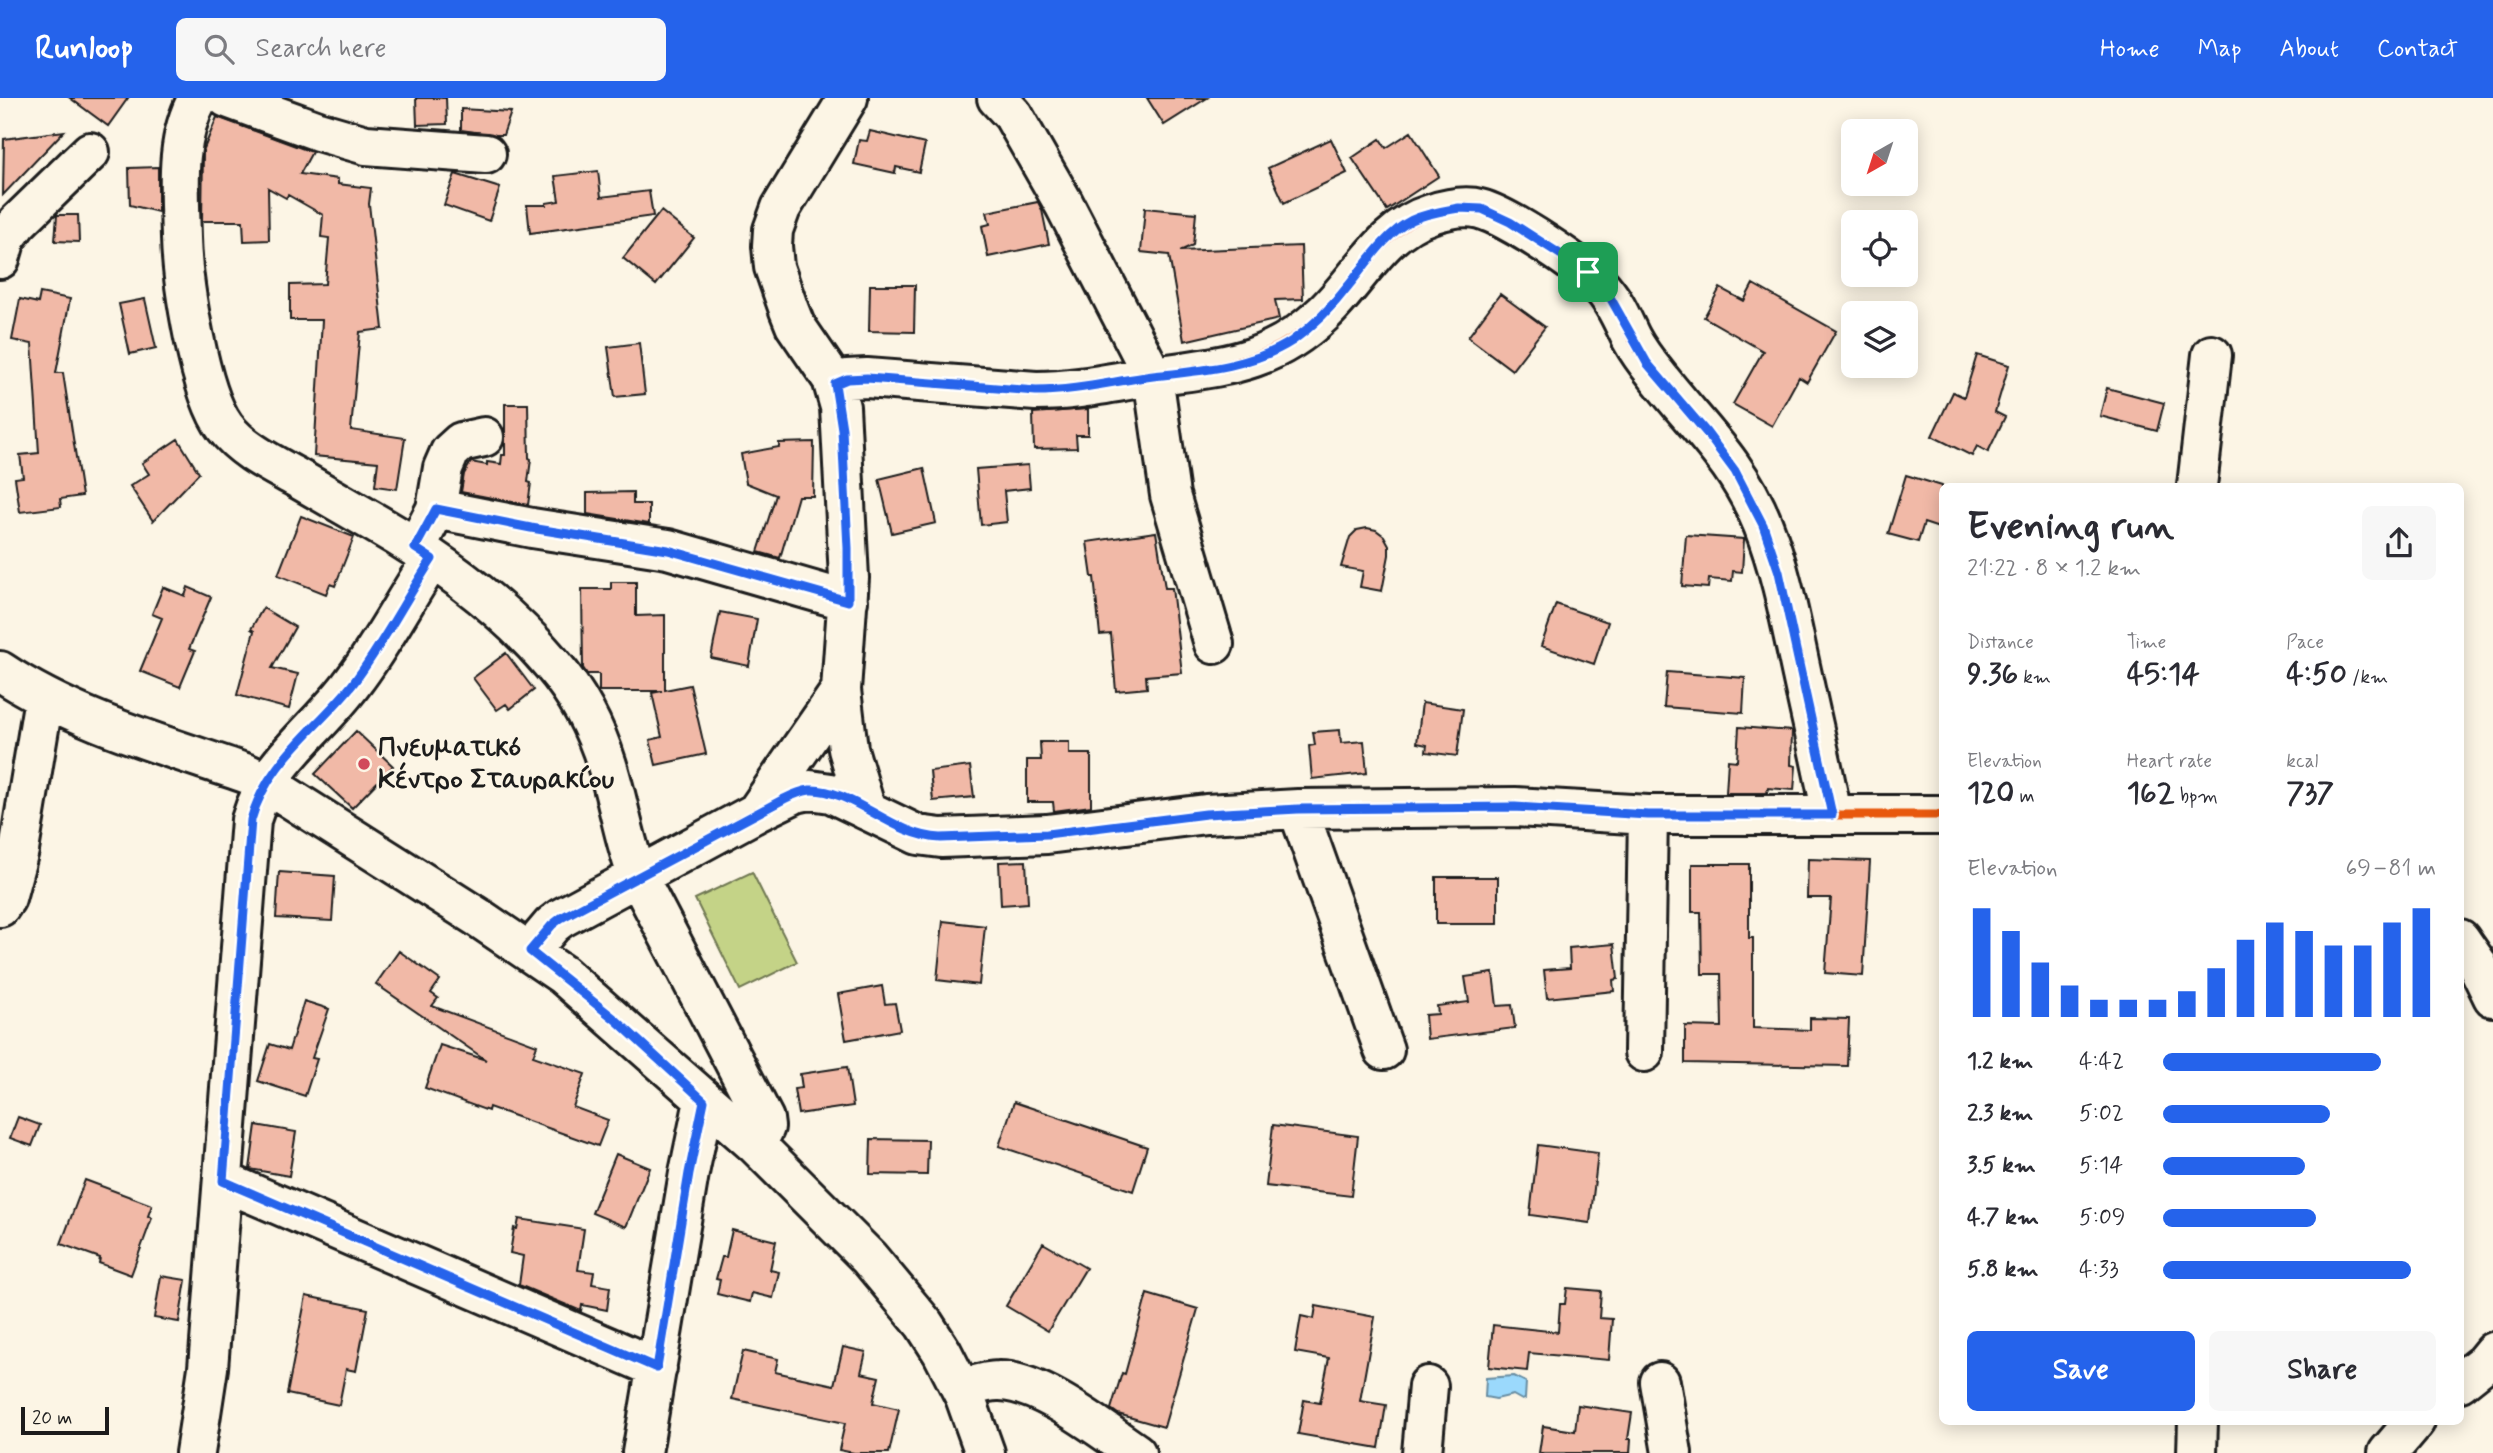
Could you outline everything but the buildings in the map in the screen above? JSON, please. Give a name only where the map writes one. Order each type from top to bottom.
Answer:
[{"type":"street","points":[[198,98],[185,129],[180,159],[181,249],[191,319],[215,412],[234,437],[270,463],[424,553],[504,614],[554,666],[594,729],[607,765],[625,840],[638,877],[764,1119],[765,1127],[756,1145]]},
{"type":"street","points":[[227,98],[318,131],[366,145],[486,154]]},
{"type":"street","points":[[848,98],[781,208],[773,230],[772,246],[775,267],[795,325],[835,384],[842,429],[848,548],[848,601],[841,690],[848,749],[866,810]]},
{"type":"street","points":[[997,98],[1013,115],[1051,182],[1153,376],[1170,495],[1214,644]]},
{"type":"street","points":[[4,238],[90,152]]},
{"type":"street","points":[[835,384],[847,379],[867,378],[1048,391],[1176,375],[1248,360],[1290,342],[1325,312],[1393,235],[1413,220],[1459,208],[1482,209],[1510,222],[1588,272],[1602,287],[1639,352],[1721,450],[1753,503],[1779,572],[1832,815]]},
{"type":"street","points":[[2197,483],[2212,355]]},
{"type":"street","points":[[195,1453],[208,1368],[251,820],[256,802],[266,783],[299,740],[353,682],[424,553],[436,509],[443,468],[450,452],[461,442],[484,437]]},
{"type":"street","points":[[436,509],[531,528],[668,550],[848,601]]},
{"type":"street","points":[[0,671],[44,698],[107,725],[248,774],[266,783],[530,951],[616,1020],[756,1145],[830,1216],[924,1324],[961,1389],[985,1453]]},
{"type":"street","points":[[757,812],[841,690]]},
{"type":"street","points":[[0,907],[19,850],[44,698]]},
{"type":"street","points":[[530,951],[561,918],[757,812],[796,793],[810,790],[831,793],[900,829],[941,838],[1047,834],[1206,814],[1298,809],[1515,807],[1648,815],[1939,815]]},
{"type":"street","points":[[1298,809],[1384,1050]]},
{"type":"street","points":[[1644,1052],[1648,815]]},
{"type":"street","points":[[2464,945],[2476,962],[2493,997]]},
{"type":"street","points":[[642,1453],[689,1173],[704,1101]]},
{"type":"street","points":[[223,1181],[657,1368]]},
{"type":"street","points":[[2464,1379],[2493,1352]]},
{"type":"street","points":[[961,1389],[998,1381],[1026,1387],[1054,1400],[1136,1453]]},
{"type":"street","points":[[1660,1382],[1672,1453]]},
{"type":"street","points":[[1422,1453],[1428,1386]]},
{"type":"street","points":[[2197,1453],[2198,1425]]},
{"type":"street","points":[[2388,1453],[2412,1425]]},
{"type":"green space","points":[[752,872],[797,962],[740,990],[695,899]]},
{"type":"water","points":[[1514,1376],[1526,1382],[1525,1399],[1513,1395],[1496,1399],[1485,1397],[1486,1378]]},
{"type":"cycle path","points":[[835,384],[847,379],[867,378],[1050,391],[1241,361],[1283,344],[1303,331],[1337,300],[1385,243],[1414,221],[1449,209],[1474,208],[1492,214],[1527,232],[1595,280],[1616,307],[1643,357],[1729,463],[1753,502],[1770,543],[1781,580],[1832,815]]},
{"type":"cycle path","points":[[530,951],[561,918],[757,812],[796,793],[810,790],[831,793],[918,835],[941,838],[1047,834],[1206,814],[1298,809],[1515,807],[1648,815],[1939,815]]},
{"type":"place","name":"Πνευματικό Κέντρο Σταυρακίου","points":[[364,764]]},
{"type":"route","points":[[1459,208],[1482,209],[1510,222],[1588,272],[1611,299],[1647,363],[1721,450],[1744,486],[1763,525],[1779,572],[1832,815],[1648,815],[1515,807],[1298,809],[1206,814],[1047,834],[941,838],[925,837],[900,829],[831,793],[810,790],[796,793],[561,918],[530,951],[616,1020],[704,1101],[689,1173],[657,1368],[223,1181],[251,820],[256,802],[279,764],[353,682],[432,559],[415,548],[436,509],[531,528],[668,550],[848,601],[842,429],[835,384],[847,379],[867,378],[1036,391],[1060,390],[1176,375],[1248,360],[1290,342],[1308,328],[1404,226],[1433,213],[1459,208]]}]
